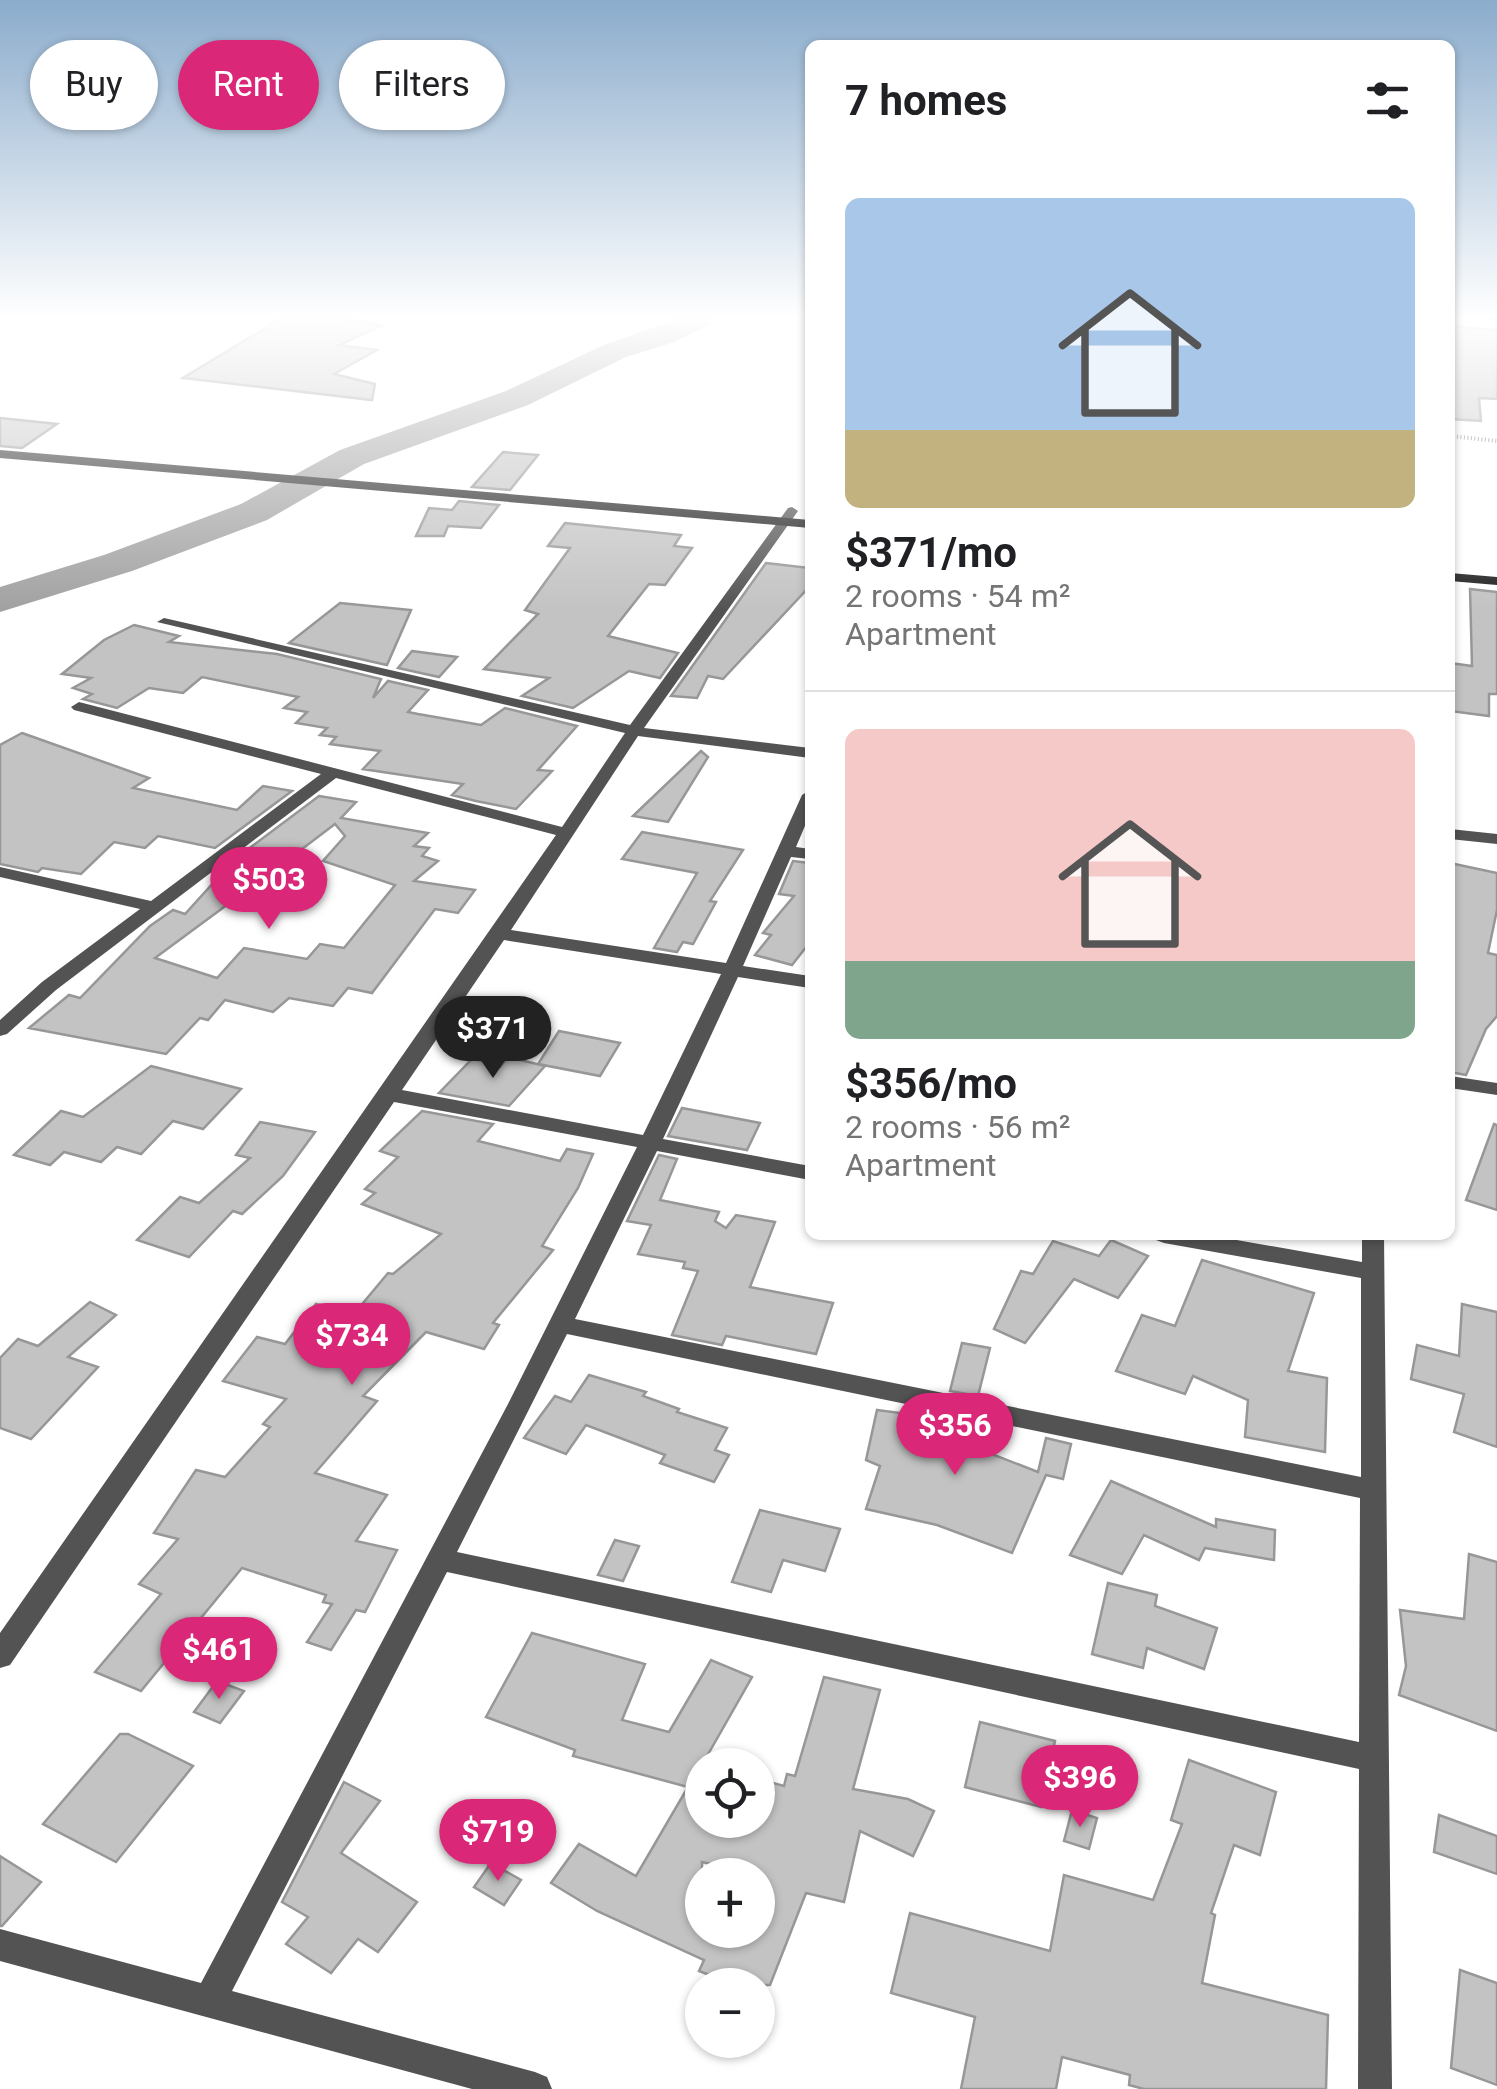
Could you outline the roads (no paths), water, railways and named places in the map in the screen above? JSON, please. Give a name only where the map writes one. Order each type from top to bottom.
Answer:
[{"type":"main road","points":[[0,444],[229,463],[393,482]]},
{"type":"main road","points":[[0,454],[799,517]]},
{"type":"main road","points":[[1455,567],[1497,571]]},
{"type":"main road","points":[[1455,577],[1497,581]]},
{"type":"street","points":[[0,1656],[499,934],[634,731],[799,517]]},
{"type":"street","points":[[164,622],[634,731],[805,752]]},
{"type":"street","points":[[79,707],[568,832]]},
{"type":"street","points":[[0,1030],[49,986],[334,772]]},
{"type":"street","points":[[208,2001],[558,1324],[734,971],[805,807]]},
{"type":"street","points":[[1455,835],[1497,839]]},
{"type":"street","points":[[786,850],[805,853]]},
{"type":"street","points":[[0,872],[154,907]]},
{"type":"street","points":[[499,934],[805,981]]},
{"type":"street","points":[[1455,1083],[1497,1089]]},
{"type":"street","points":[[388,1094],[805,1172]]},
{"type":"street","points":[[1192,1240],[1373,1272]]},
{"type":"street","points":[[1372,1240],[1375,2089]]},
{"type":"street","points":[[558,1324],[1374,1490]]},
{"type":"street","points":[[436,1560],[1374,1759]]},
{"type":"street","points":[[0,1945],[535,2089]]},
{"type":"waterway","points":[[0,600],[118,563],[254,512],[352,457],[468,415]]}]
